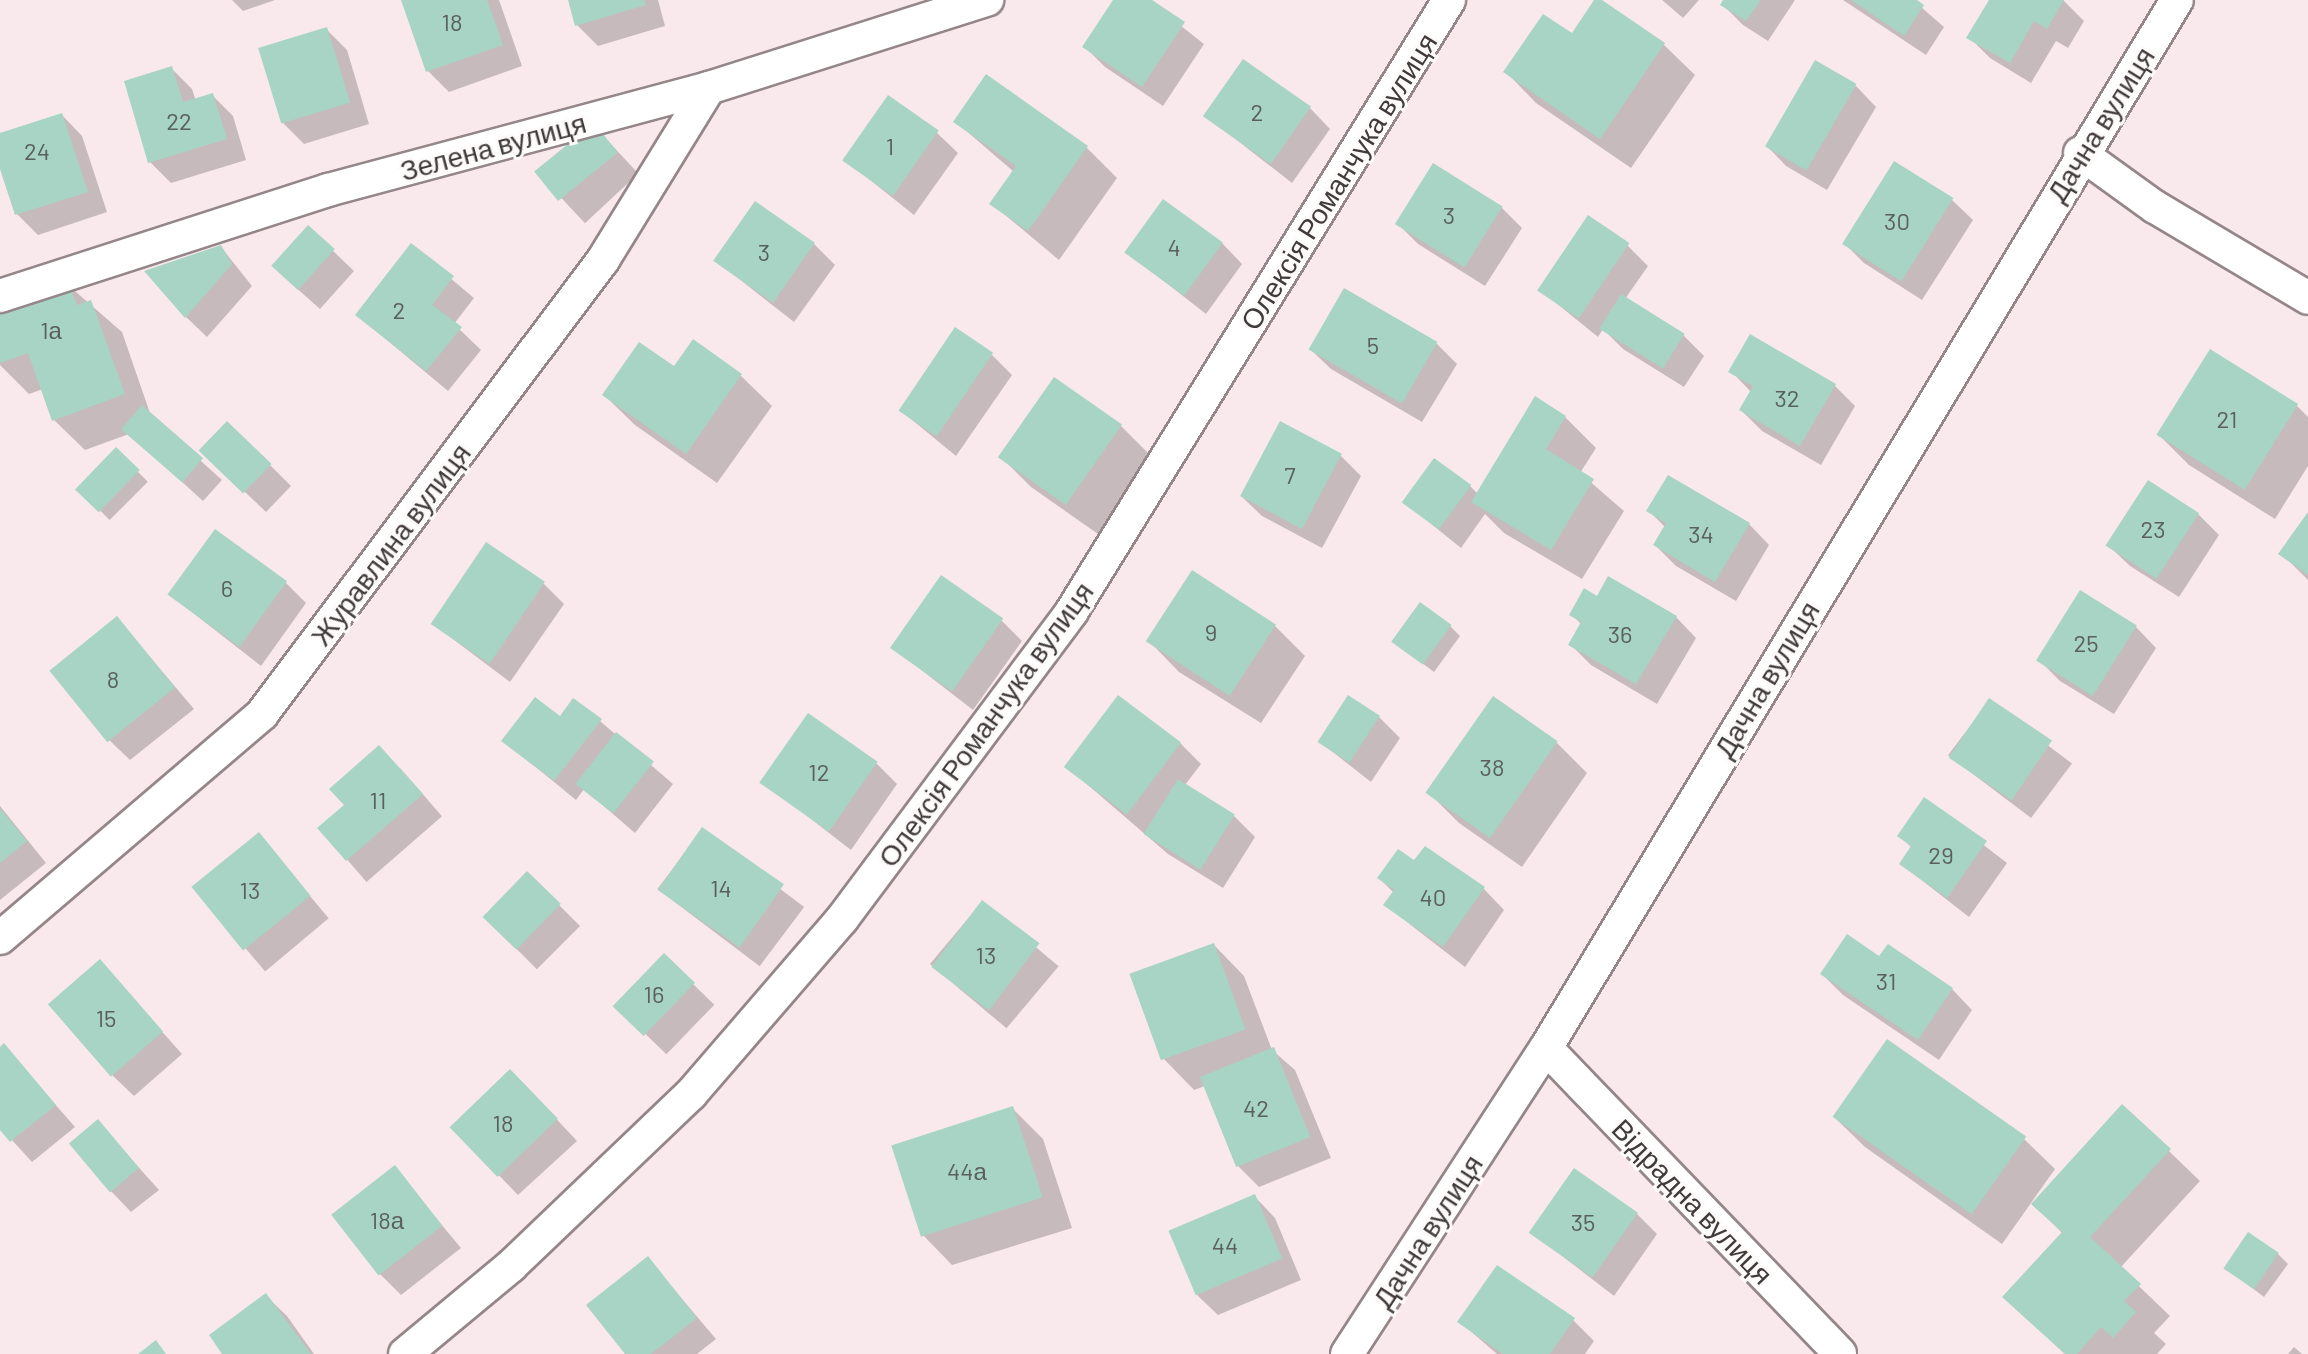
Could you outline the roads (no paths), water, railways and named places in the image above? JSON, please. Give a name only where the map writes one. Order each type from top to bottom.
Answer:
[{"type":"street","name":"Зелена вулиця","points":[[0,296],[328,190],[709,88],[987,0]]},
{"type":"street","name":"Олексія Романчука вулиця","points":[[405,1354],[511,1266],[691,1094],[842,919],[1072,611],[1449,0]]},
{"type":"street","name":"Дачна вулиця","points":[[1347,1354],[1546,1048],[2080,153],[2177,0]]},
{"type":"street","name":"Журавлина вулиця","points":[[0,938],[262,714],[603,260],[709,88]]},
{"type":"street","points":[[2080,153],[2155,207],[2308,298]]},
{"type":"street","name":"Відрадна вулиця","points":[[1546,1048],[1840,1354]]}]
